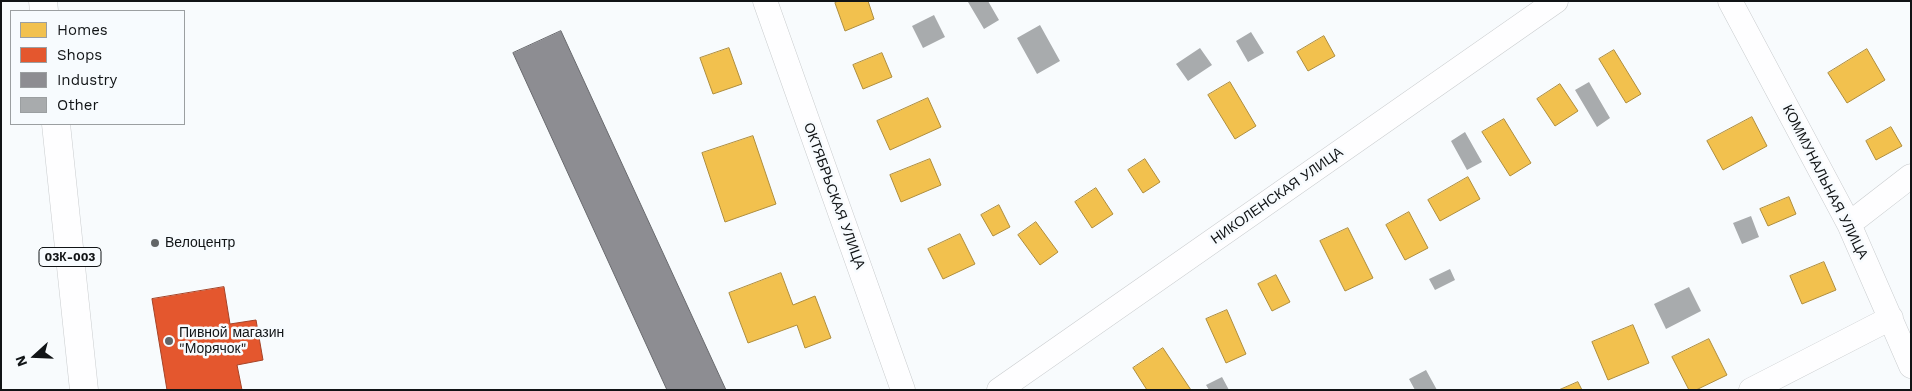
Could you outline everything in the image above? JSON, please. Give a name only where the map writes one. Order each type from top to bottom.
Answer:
[{"type":"main road","name":"03К-003","points":[[56,125],[84,390]]},
{"type":"street","name":"ОКТЯБРЬСКАЯ УЛИЦА","points":[[765,1],[904,390]]},
{"type":"street","name":"НИКОЛЕНСКАЯ УЛИЦА","points":[[999,390],[1556,1]]},
{"type":"street","name":"КОММУНАЛЬНАЯ УЛИЦА","points":[[1730,1],[1850,224],[1911,366]]},
{"type":"street","points":[[1850,224],[1911,176]]},
{"type":"street","points":[[1752,390],[1891,318]]},
{"type":"building: Homes","points":[[839,1],[868,1],[874,19],[845,31],[835,3]]},
{"type":"building: Homes","points":[[1324,36],[1335,56],[1308,71],[1297,52]]},
{"type":"building: Homes","points":[[729,48],[742,84],[713,94],[700,58]]},
{"type":"building: Homes","points":[[1867,49],[1885,80],[1847,103],[1828,73]]},
{"type":"building: Homes","points":[[1614,50],[1641,94],[1626,103],[1599,59]]},
{"type":"building: Homes","points":[[882,53],[892,77],[863,89],[853,65]]},
{"type":"building: Homes","points":[[1230,82],[1256,126],[1235,139],[1208,95]]},
{"type":"building: Homes","points":[[1560,84],[1578,111],[1555,126],[1537,99]]},
{"type":"building: Homes","points":[[928,98],[941,127],[890,150],[877,121]]},
{"type":"building: Homes","points":[[1752,117],[1767,146],[1723,170],[1707,141]]},
{"type":"building: Homes","points":[[1504,119],[1531,163],[1510,176],[1482,132]]},
{"type":"building: Homes","points":[[1891,127],[1902,146],[1876,160],[1866,141]]},
{"type":"building: Homes","points":[[753,136],[776,204],[725,222],[702,153]]},
{"type":"building: Homes","points":[[930,159],[941,185],[901,202],[890,175]]},
{"type":"building: Homes","points":[[1145,159],[1160,182],[1143,193],[1128,170]]},
{"type":"building: Homes","points":[[1468,177],[1480,199],[1440,221],[1428,200]]},
{"type":"building: Homes","points":[[1096,188],[1113,214],[1092,228],[1075,202]]},
{"type":"building: Homes","points":[[1789,197],[1796,214],[1768,226],[1760,209]]},
{"type":"building: Homes","points":[[999,205],[1010,227],[993,236],[981,215]]},
{"type":"building: Homes","points":[[1409,212],[1428,248],[1405,260],[1386,225]]},
{"type":"building: Homes","points":[[1036,222],[1058,252],[1040,265],[1018,235]]},
{"type":"building: Homes","points":[[1348,228],[1373,278],[1345,291],[1320,241]]},
{"type":"building: Homes","points":[[960,234],[975,264],[943,279],[928,249]]},
{"type":"building: Homes","points":[[1824,262],[1836,290],[1802,304],[1790,276]]},
{"type":"building: Homes","points":[[781,273],[793,305],[815,296],[831,338],[805,348],[797,325],[748,343],[729,293]]},
{"type":"building: Homes","points":[[1276,275],[1290,302],[1272,311],[1258,284]]},
{"type":"building: Homes","points":[[1227,310],[1246,354],[1226,363],[1206,319]]},
{"type":"building: Homes","points":[[1633,325],[1649,363],[1608,380],[1592,342]]},
{"type":"building: Homes","points":[[1709,339],[1727,375],[1696,390],[1689,390],[1672,357]]},
{"type":"building: Homes","points":[[1163,348],[1191,390],[1147,390],[1133,368]]},
{"type":"building: Homes","points":[[1578,382],[1582,390],[1559,390]]},
{"type":"building: Shops","points":[[224,287],[230,324],[256,320],[263,360],[237,365],[242,390],[167,390],[152,299]]},
{"type":"building: Industry","points":[[561,31],[726,390],[667,390],[513,53]]},
{"type":"building: Other","points":[[988,1],[999,20],[984,29],[968,2]]},
{"type":"building: Other","points":[[934,15],[945,37],[923,48],[912,26]]},
{"type":"building: Other","points":[[1040,25],[1060,61],[1037,74],[1017,38]]},
{"type":"building: Other","points":[[1251,32],[1264,53],[1248,62],[1236,41]]},
{"type":"building: Other","points":[[1200,48],[1212,65],[1188,81],[1176,64]]},
{"type":"building: Other","points":[[1589,82],[1610,118],[1597,127],[1575,90]]},
{"type":"building: Other","points":[[1465,132],[1482,162],[1467,170],[1451,141]]},
{"type":"building: Other","points":[[1751,216],[1759,237],[1742,244],[1733,223]]},
{"type":"building: Other","points":[[1450,269],[1455,280],[1435,290],[1429,279]]},
{"type":"building: Other","points":[[1689,287],[1701,311],[1666,329],[1654,304]]},
{"type":"building: Other","points":[[1426,370],[1437,390],[1415,390],[1409,379]]},
{"type":"building: Other","points":[[1222,377],[1229,390],[1209,390],[1206,385]]},
{"type":"place","name":"Велоцентр","points":[[155,243]]},
{"type":"place","name":"Пивной магазин \"Морячок\"","points":[[169,341]]}]
